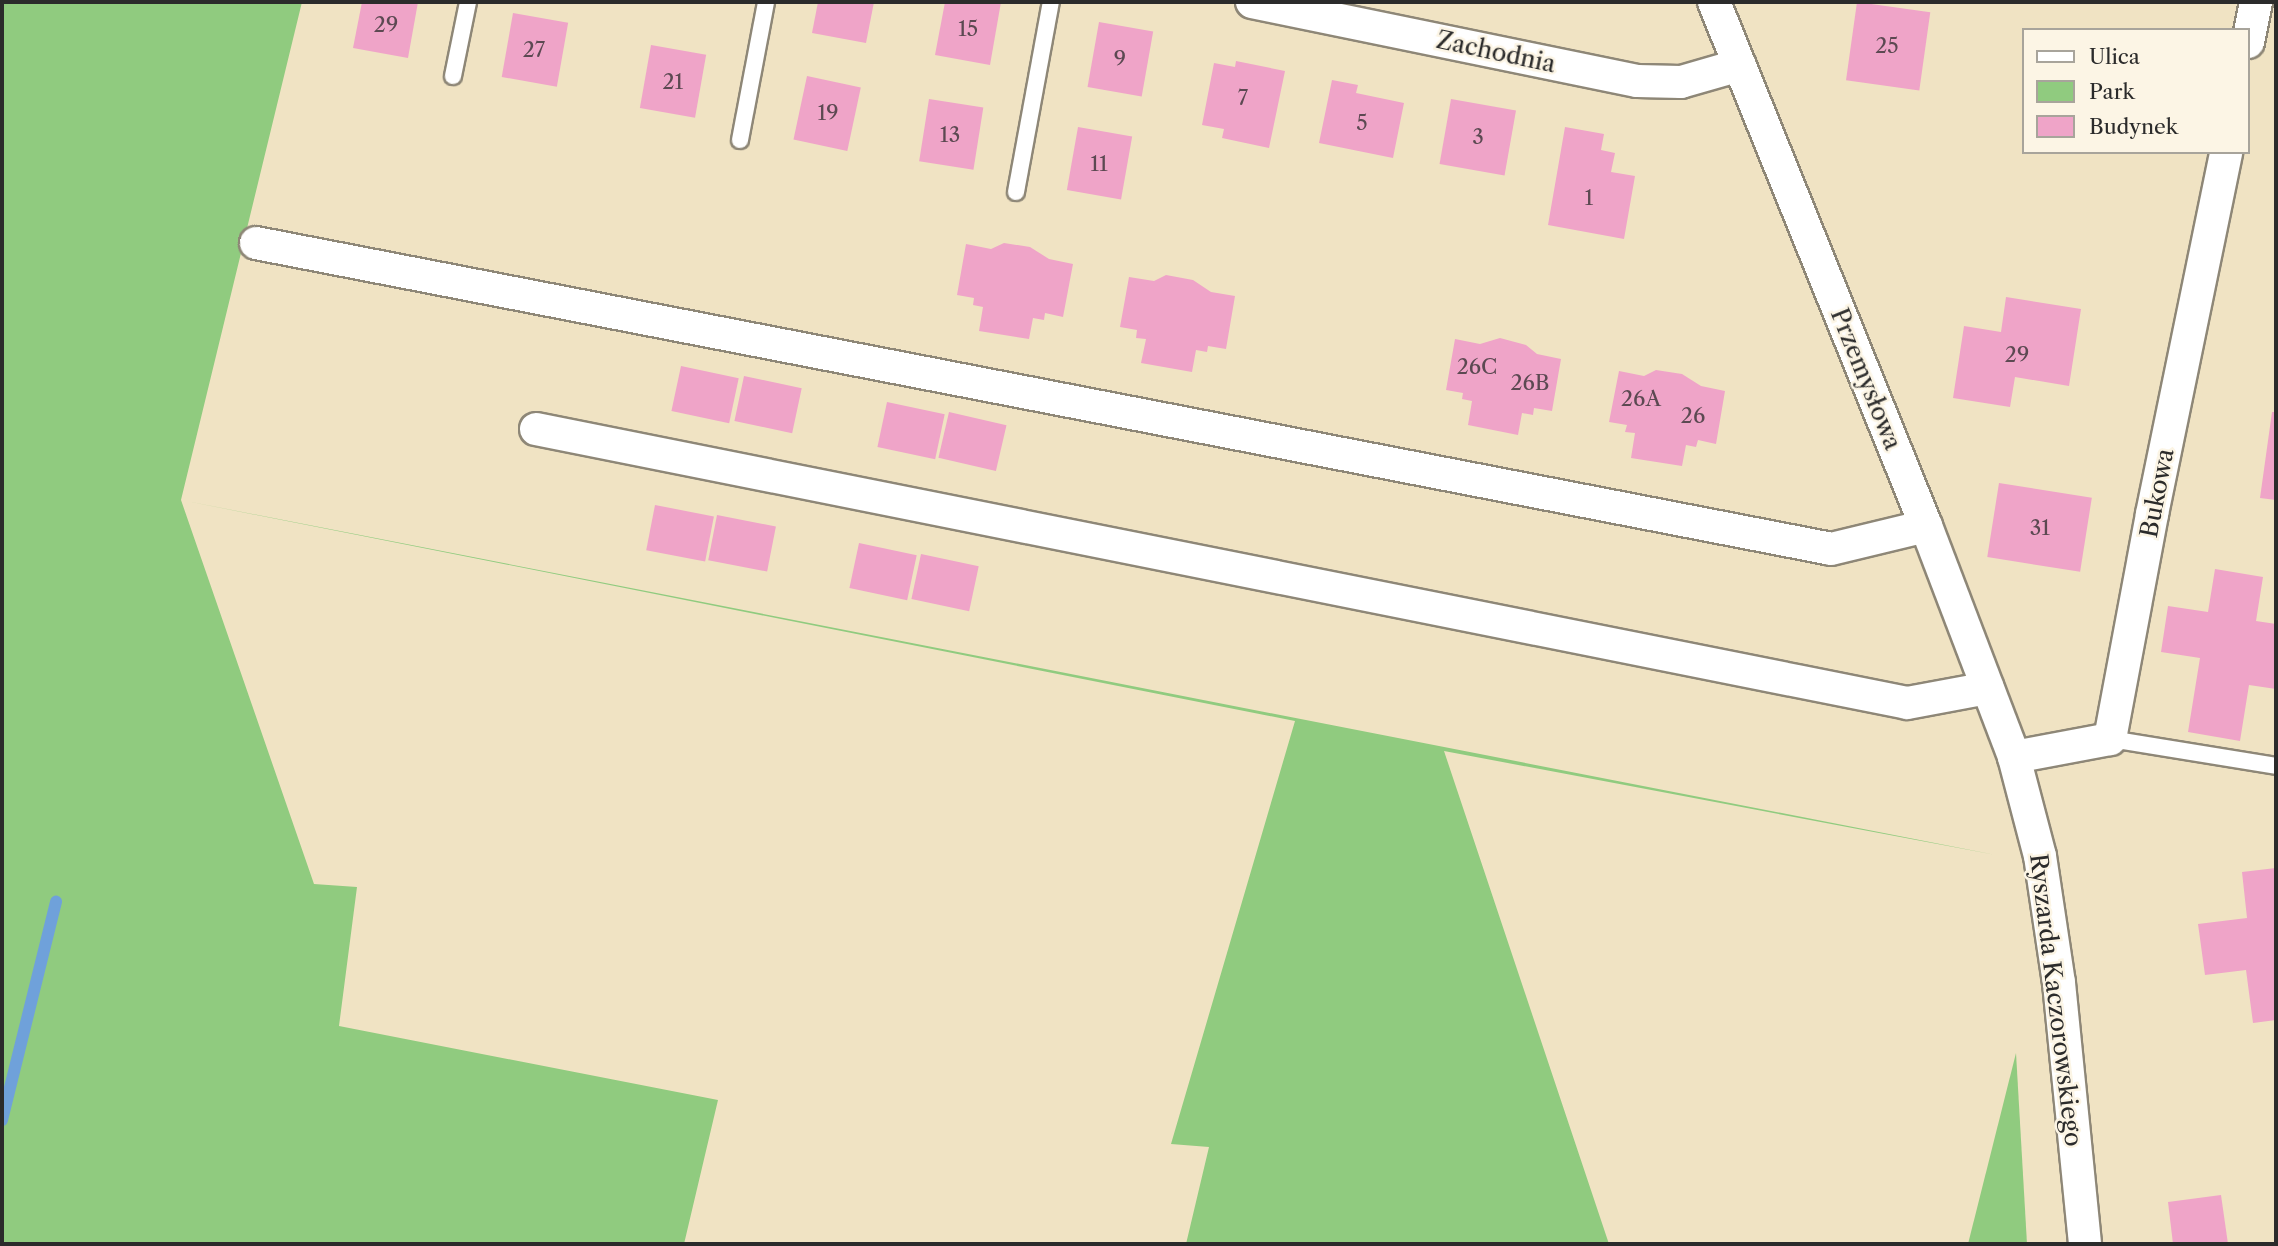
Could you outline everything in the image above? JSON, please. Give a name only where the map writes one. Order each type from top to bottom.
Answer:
[{"type":"street","name":"Zachodnia","points":[[1252,2],[1637,81],[1681,82],[1740,65]]},
{"type":"street","name":"Przemysłowa","points":[[1714,2],[1926,526],[2014,757]]},
{"type":"street","points":[[2250,32],[2256,2]]},
{"type":"street","name":"Bukowa","points":[[2110,739],[2152,514],[2226,154]]},
{"type":"street","points":[[256,243],[1831,549],[1926,526]]},
{"type":"street","points":[[536,429],[1907,703],[1988,688]]},
{"type":"street","points":[[2014,757],[2110,739]]},
{"type":"street","name":"Ryszarda Kaczorowskiego","points":[[2014,757],[2040,856],[2059,984],[2085,1244]]},
{"type":"lane","points":[[453,76],[468,2]]},
{"type":"lane","points":[[740,140],[766,2]]},
{"type":"lane","points":[[1016,192],[1051,2]]},
{"type":"lane","points":[[2110,739],[2276,766]]},
{"type":"green space","points":[[2,2],[302,2],[181,500],[314,884],[357,887],[339,1026],[718,1100],[684,1244],[2,1244]]},
{"type":"green space","points":[[181,500],[1996,855],[1444,751],[1609,1244],[1186,1244],[1209,1147],[1171,1144],[1295,721]]},
{"type":"green space","points":[[2016,1053],[2027,1244],[1968,1244]]},
{"type":"building","points":[[362,2],[418,2],[408,58],[353,48]]},
{"type":"building","points":[[818,2],[874,2],[866,43],[812,33]]},
{"type":"building","points":[[945,2],[1001,2],[990,65],[935,55]]},
{"type":"building","points":[[1857,2],[1930,12],[1919,91],[1846,80]]},
{"type":"building","points":[[513,13],[568,23],[557,87],[502,77]]},
{"type":"building","points":[[1099,22],[1153,32],[1142,97],[1088,87]]},
{"type":"building","points":[[651,45],[706,55],[695,118],[640,108]]},
{"type":"building","points":[[1236,61],[1285,71],[1269,148],[1222,138],[1224,129],[1202,125],[1214,63],[1235,67]]},
{"type":"building","points":[[807,76],[861,87],[847,151],[793,140]]},
{"type":"building","points":[[1332,80],[1358,85],[1356,93],[1404,103],[1393,158],[1319,143]]},
{"type":"building","points":[[929,99],[983,108],[973,170],[919,161]]},
{"type":"building","points":[[1451,99],[1516,110],[1505,175],[1440,164]]},
{"type":"building","points":[[1078,127],[1132,137],[1121,200],[1067,190]]},
{"type":"building","points":[[1565,127],[1604,134],[1601,150],[1615,153],[1611,172],[1635,176],[1624,239],[1548,225]]},
{"type":"building","points":[[1004,243],[1030,247],[1049,259],[1073,264],[1063,317],[1045,313],[1044,320],[1033,318],[1029,339],[979,331],[983,307],[973,305],[974,298],[957,295],[966,244],[991,249]]},
{"type":"building","points":[[1166,275],[1193,280],[1211,292],[1235,296],[1226,349],[1208,346],[1207,352],[1196,350],[1192,372],[1141,363],[1146,339],[1136,338],[1137,330],[1120,327],[1129,277],[1154,281]]},
{"type":"building","points":[[2006,297],[2081,309],[2069,386],[2015,377],[2010,407],[1953,398],[1964,326],[2001,332]]},
{"type":"building","points":[[1500,338],[1526,345],[1537,354],[1561,359],[1552,411],[1534,408],[1533,415],[1522,413],[1518,435],[1468,425],[1472,401],[1462,399],[1463,393],[1446,390],[1455,339],[1480,344]]},
{"type":"building","points":[[681,366],[739,378],[729,423],[671,411]]},
{"type":"building","points":[[1656,370],[1682,374],[1701,386],[1725,391],[1716,444],[1698,440],[1696,447],[1686,445],[1682,466],[1631,458],[1635,433],[1625,432],[1627,425],[1609,422],[1619,371],[1644,376]]},
{"type":"building","points":[[744,376],[802,388],[792,433],[734,421]]},
{"type":"building","points":[[887,402],[945,414],[935,459],[877,447]]},
{"type":"building","points":[[949,412],[1006,425],[996,471],[938,458]]},
{"type":"building","points":[[2272,412],[2276,412],[2276,500],[2260,498]]},
{"type":"building","points":[[1999,483],[2092,498],[2080,572],[1987,557]]},
{"type":"building","points":[[655,505],[714,516],[705,562],[646,550]]},
{"type":"building","points":[[717,515],[776,526],[767,572],[708,560]]},
{"type":"building","points":[[859,543],[917,555],[907,600],[849,588]]},
{"type":"building","points":[[921,554],[979,566],[969,611],[911,599]]},
{"type":"building","points":[[2215,569],[2263,577],[2256,621],[2276,624],[2276,689],[2249,685],[2240,741],[2188,732],[2200,658],[2161,652],[2168,606],[2208,612]]},
{"type":"building","points":[[2276,868],[2276,1020],[2253,1023],[2246,970],[2205,975],[2198,924],[2247,918],[2242,872]]},
{"type":"building","points":[[2221,1195],[2228,1244],[2173,1244],[2168,1202]]},
{"type":"waterway","points":[[2,1120],[56,902]]}]
